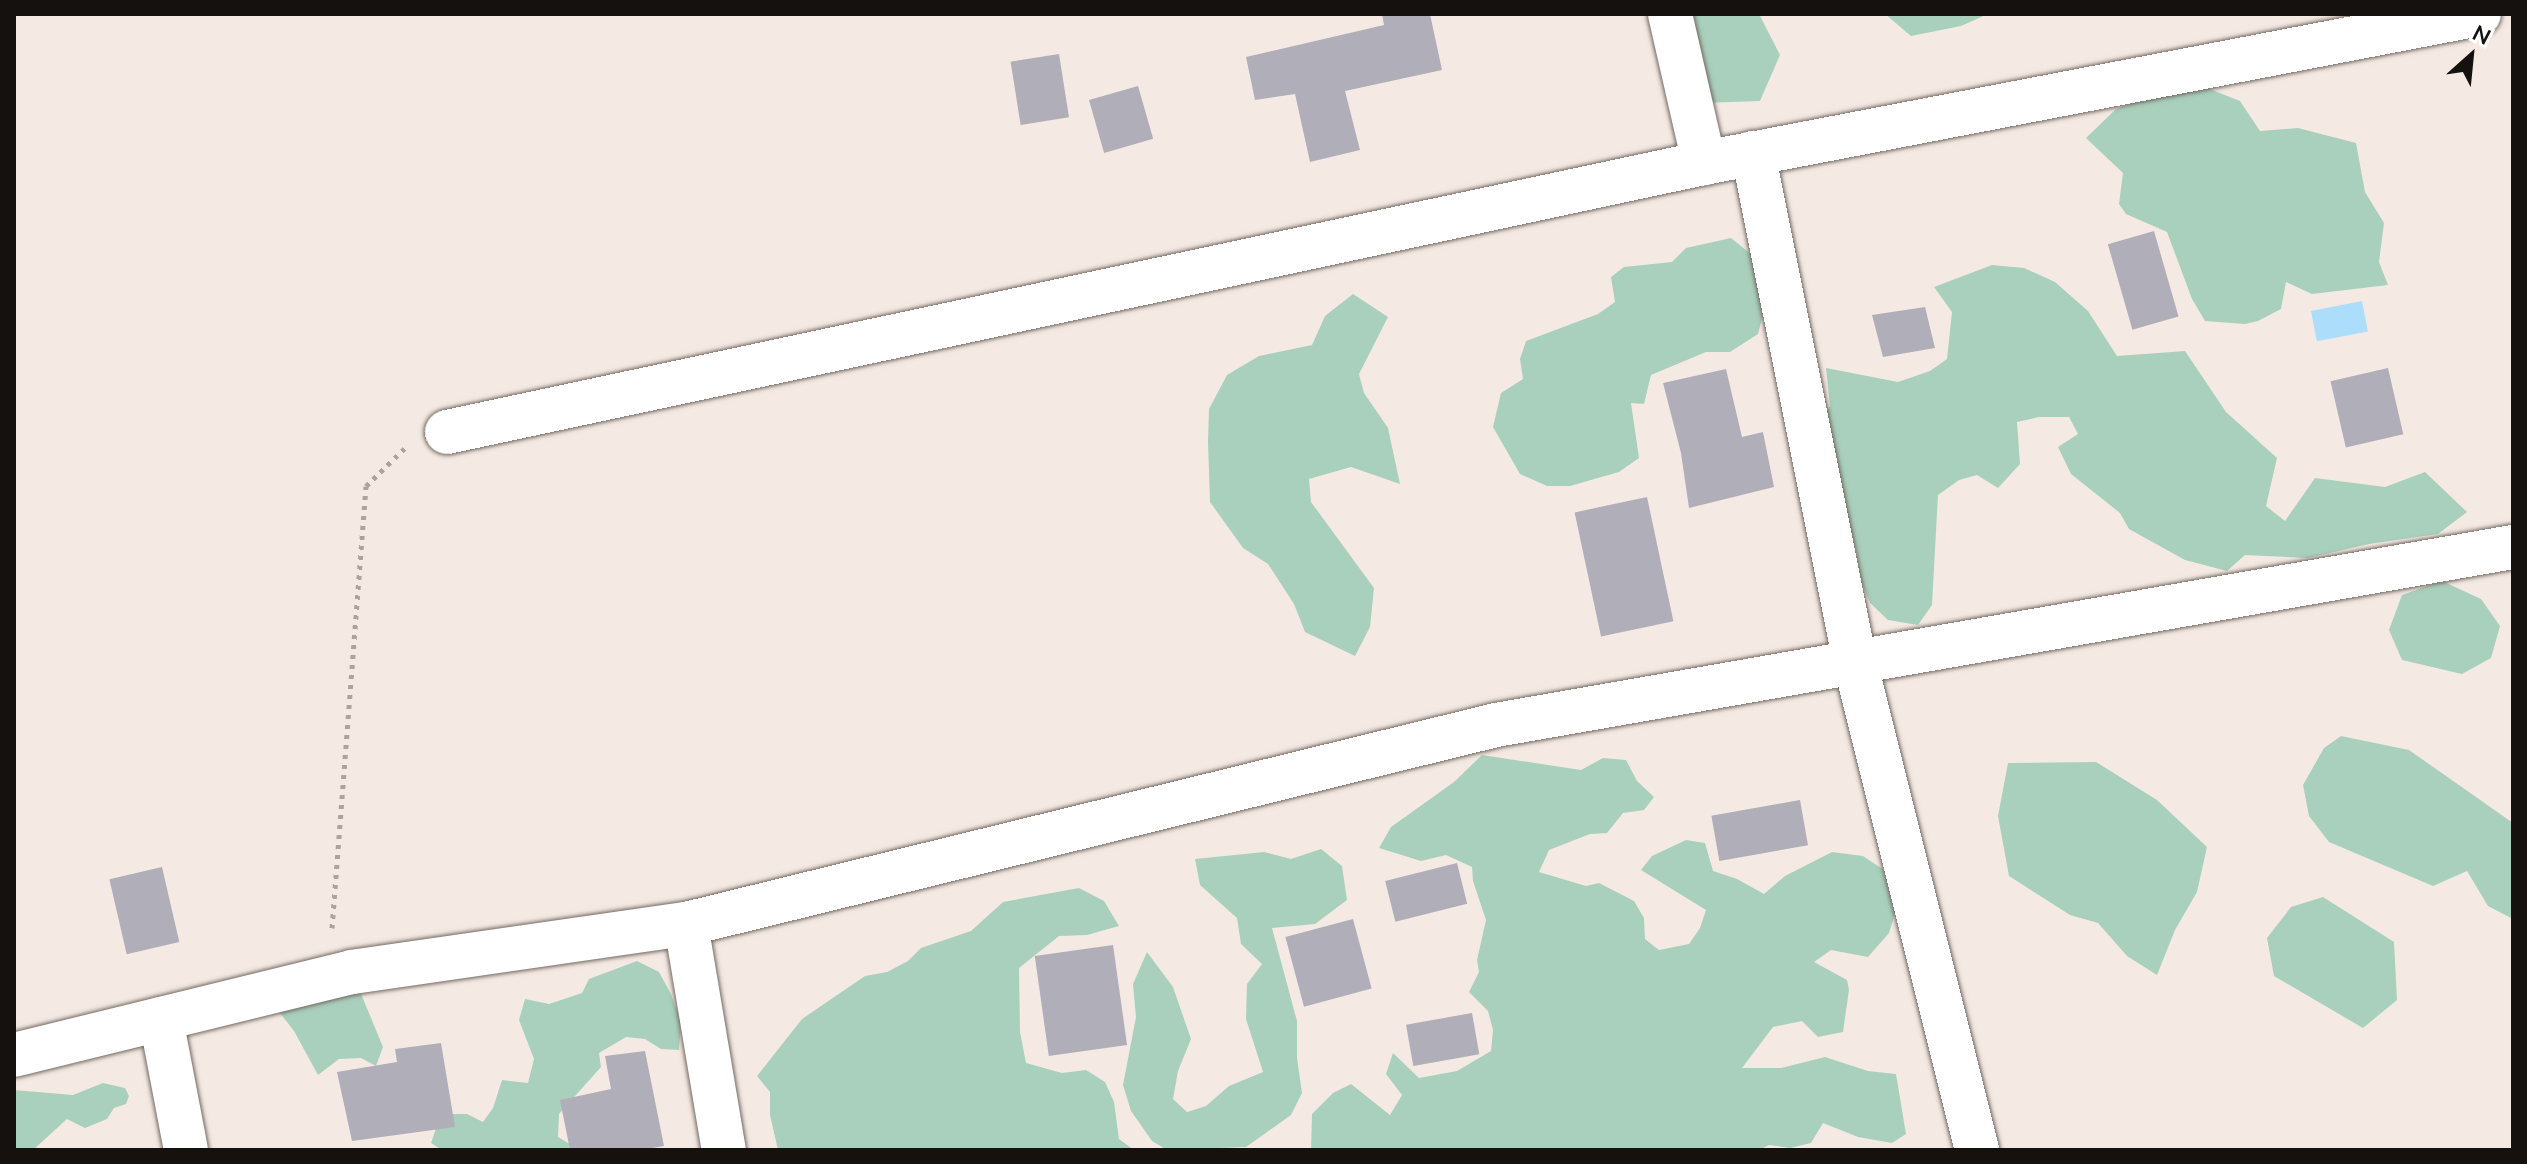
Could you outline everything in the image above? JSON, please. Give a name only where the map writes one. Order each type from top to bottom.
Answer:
[{"type":"street","points":[[1670,14],[1704,163]]},
{"type":"street","points":[[447,432],[1704,163],[2479,14]]},
{"type":"street","points":[[1753,153],[1855,662],[1977,1150]]},
{"type":"street","points":[[14,1055],[328,978],[686,924],[1496,725],[2513,547]]},
{"type":"street","points":[[686,924],[724,1150]]},
{"type":"street","points":[[161,1019],[186,1150]]},
{"type":"path","points":[[328,978],[366,486],[401,449],[447,432]]},
{"type":"green space","points":[[1684,14],[1759,14],[1780,55],[1760,101],[1702,103]]},
{"type":"green space","points":[[1885,14],[1988,14],[1961,26],[1911,36]]},
{"type":"green space","points":[[2192,82],[2240,101],[2260,131],[2298,128],[2356,143],[2365,192],[2384,223],[2379,262],[2388,285],[2312,294],[2286,282],[2281,309],[2258,321],[2245,324],[2205,321],[2192,299],[2167,232],[2126,214],[2119,204],[2123,173],[2086,138],[2116,109]]},
{"type":"green space","points":[[1731,238],[1757,259],[1763,315],[1758,334],[1730,352],[1706,352],[1651,375],[1644,404],[1631,403],[1639,458],[1619,472],[1570,486],[1547,486],[1520,474],[1493,427],[1501,393],[1523,379],[1520,359],[1526,341],[1598,314],[1615,302],[1611,277],[1624,267],[1672,262],[1686,248]]},
{"type":"green space","points":[[1992,265],[2024,268],[2055,282],[2088,311],[2117,356],[2185,351],[2226,412],[2277,458],[2266,506],[2285,521],[2315,478],[2385,487],[2425,472],[2467,512],[2438,534],[2369,544],[2308,558],[2245,555],[2227,571],[2185,560],[2129,529],[2120,513],[2071,474],[2058,447],[2078,434],[2069,417],[2039,417],[2017,422],[2020,464],[1998,488],[1977,475],[1959,480],[1938,495],[1932,605],[1918,625],[1888,620],[1870,603],[1861,581],[1856,549],[1839,499],[1821,420],[1830,406],[1826,368],[1898,382],[1930,371],[1947,359],[1952,312],[1934,287]]},
{"type":"green space","points":[[1353,294],[1388,317],[1359,374],[1364,393],[1388,428],[1400,484],[1351,467],[1309,479],[1311,502],[1374,588],[1370,627],[1355,656],[1305,632],[1294,604],[1268,564],[1243,548],[1210,502],[1208,442],[1209,409],[1227,375],[1259,356],[1312,345],[1325,316]]},
{"type":"green space","points":[[2442,581],[2481,599],[2500,626],[2491,658],[2462,674],[2402,660],[2389,630],[2402,595]]},
{"type":"green space","points":[[2341,736],[2409,750],[2513,823],[2513,919],[2488,906],[2467,871],[2433,886],[2329,842],[2309,816],[2303,785],[2324,748]]},
{"type":"green space","points":[[1482,755],[1581,770],[1603,758],[1626,760],[1637,781],[1654,797],[1644,810],[1623,813],[1607,833],[1590,834],[1549,850],[1539,872],[1586,886],[1599,883],[1634,901],[1644,918],[1645,939],[1659,950],[1689,944],[1700,928],[1706,910],[1641,870],[1652,856],[1686,840],[1705,843],[1713,871],[1737,879],[1764,894],[1785,876],[1832,852],[1863,856],[1884,870],[1901,895],[1889,933],[1868,957],[1831,950],[1814,962],[1847,980],[1849,990],[1843,1032],[1818,1037],[1802,1021],[1773,1027],[1742,1068],[1781,1068],[1825,1057],[1868,1071],[1896,1074],[1906,1134],[1892,1143],[1858,1137],[1823,1123],[1811,1143],[1790,1148],[1769,1145],[1759,1150],[1311,1150],[1312,1114],[1333,1093],[1351,1084],[1390,1115],[1402,1095],[1386,1074],[1393,1053],[1419,1078],[1457,1071],[1491,1051],[1493,1030],[1488,1011],[1469,992],[1479,972],[1477,960],[1486,920],[1473,881],[1472,867],[1446,855],[1421,861],[1379,848],[1391,827],[1454,782]]},
{"type":"green space","points":[[2096,762],[2157,800],[2207,847],[2197,892],[2175,930],[2157,975],[2127,956],[2098,923],[2070,915],[2009,876],[1998,816],[2008,763]]},
{"type":"green space","points":[[1321,849],[1342,866],[1347,900],[1315,924],[1272,928],[1297,1021],[1297,1058],[1302,1093],[1291,1115],[1246,1147],[1167,1150],[1152,1141],[1131,1111],[1123,1085],[1136,1017],[1133,984],[1147,952],[1173,987],[1191,1039],[1178,1071],[1173,1099],[1187,1112],[1206,1106],[1229,1086],[1263,1072],[1246,1019],[1247,984],[1262,964],[1241,944],[1237,918],[1200,885],[1195,859],[1264,852],[1291,859]]},
{"type":"green space","points":[[1079,888],[1104,901],[1119,926],[1087,935],[1059,936],[1019,968],[1020,1032],[1026,1063],[1062,1073],[1086,1070],[1105,1082],[1114,1102],[1119,1139],[1134,1150],[778,1150],[770,1115],[770,1092],[757,1076],[802,1019],[865,976],[887,972],[908,961],[921,948],[971,931],[1003,902]]},
{"type":"green space","points":[[2323,897],[2394,942],[2397,1000],[2363,1028],[2274,976],[2267,938],[2291,907]]},
{"type":"green space","points":[[637,961],[659,972],[671,994],[681,1022],[679,1050],[661,1049],[645,1039],[626,1037],[599,1053],[601,1067],[559,1114],[558,1137],[580,1150],[442,1150],[431,1143],[441,1114],[467,1114],[483,1122],[493,1108],[502,1080],[528,1083],[534,1059],[519,1020],[525,999],[549,1004],[582,993],[589,979]]},
{"type":"green space","points":[[352,972],[383,1047],[376,1066],[361,1058],[339,1059],[318,1075],[294,1031],[266,995]]},
{"type":"green space","points":[[103,1083],[125,1088],[129,1096],[126,1104],[114,1108],[107,1119],[85,1128],[67,1119],[33,1150],[14,1150],[14,1090],[73,1095]]},
{"type":"water","points":[[2362,301],[2368,331],[2317,341],[2311,311]]},
{"type":"building","points":[[1382,14],[1430,14],[1442,70],[1345,91],[1360,150],[1310,162],[1295,94],[1255,100],[1246,57],[1384,25]]},
{"type":"building","points":[[1059,54],[1069,117],[1021,125],[1011,62]]},
{"type":"building","points":[[1138,86],[1153,139],[1104,153],[1089,100]]},
{"type":"building","points":[[2154,231],[2179,317],[2132,330],[2108,244]]},
{"type":"building","points":[[1925,307],[1935,348],[1883,357],[1872,315]]},
{"type":"building","points":[[2388,368],[2403,434],[2346,448],[2331,381]]},
{"type":"building","points":[[1726,369],[1742,437],[1763,432],[1774,487],[1689,508],[1681,453],[1663,383]]},
{"type":"building","points":[[1647,497],[1673,621],[1601,637],[1575,512]]},
{"type":"building","points":[[1800,800],[1808,845],[1719,861],[1711,816]]},
{"type":"building","points":[[1457,863],[1467,904],[1395,922],[1385,881]]},
{"type":"building","points":[[162,867],[179,942],[127,954],[109,879]]},
{"type":"building","points":[[1353,919],[1372,989],[1304,1007],[1285,937]]},
{"type":"building","points":[[1113,945],[1127,1045],[1049,1056],[1035,956]]},
{"type":"building","points":[[1472,1013],[1479,1054],[1413,1066],[1406,1025]]},
{"type":"building","points":[[441,1043],[455,1127],[352,1141],[337,1072],[397,1062],[395,1049]]},
{"type":"building","points":[[645,1051],[664,1146],[641,1150],[570,1150],[560,1100],[611,1089],[605,1056]]}]
